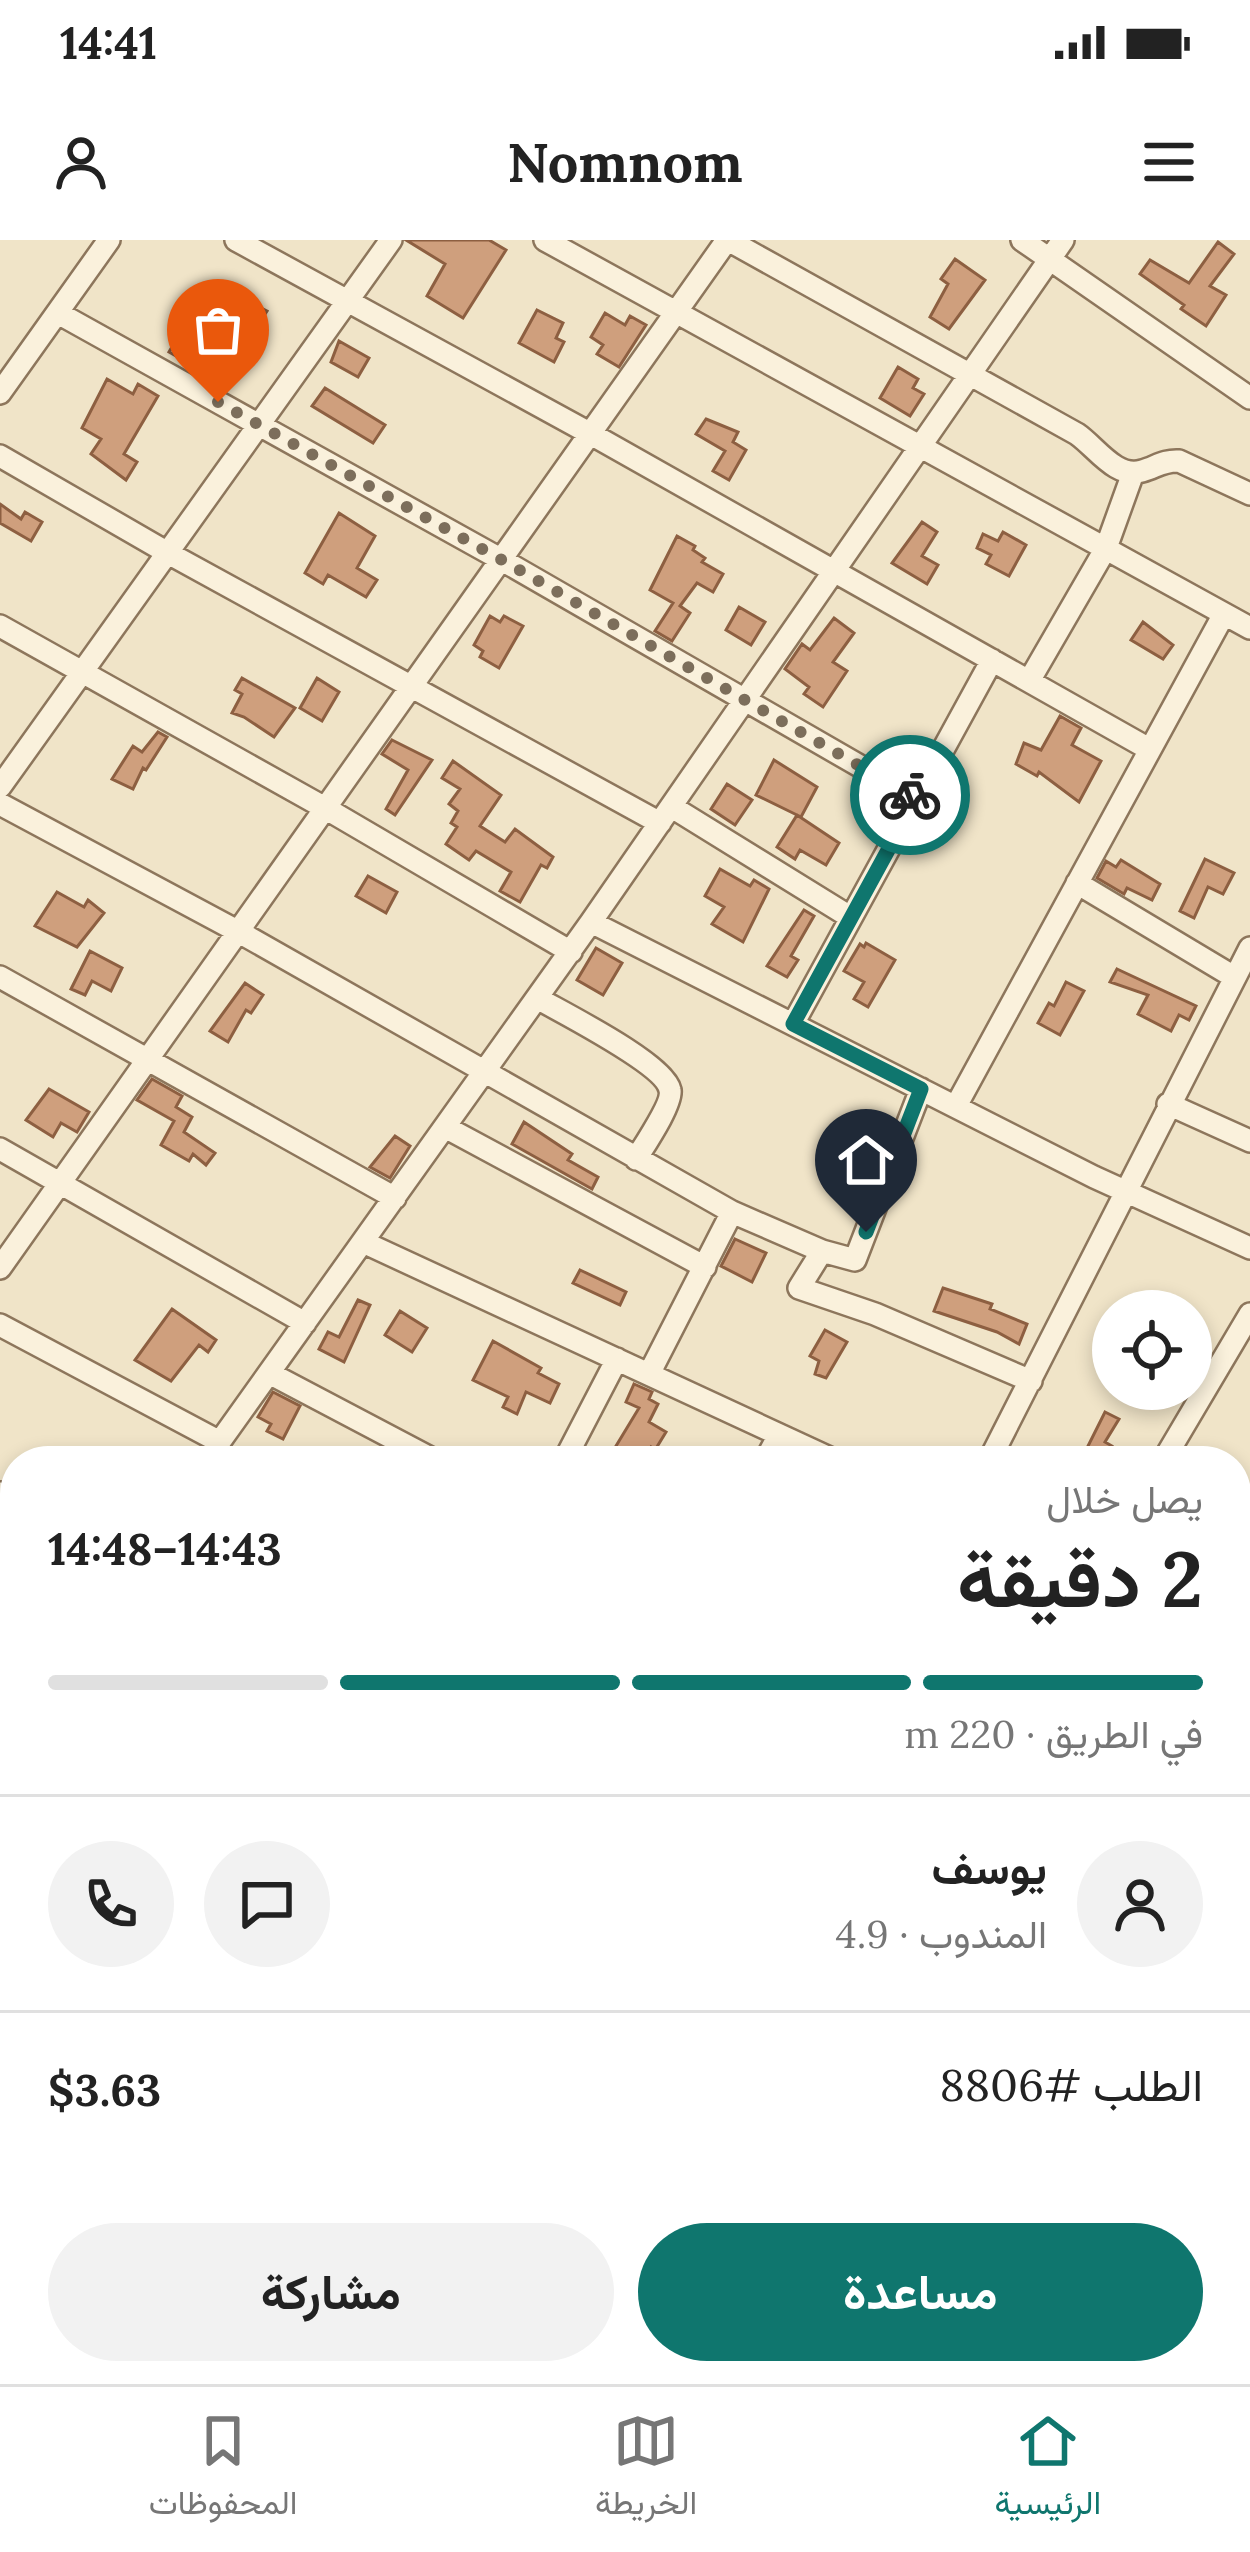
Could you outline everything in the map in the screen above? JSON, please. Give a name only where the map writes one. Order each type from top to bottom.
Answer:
[{"type":"street","points":[[1,390],[109,240]]},
{"type":"street","points":[[236,240],[1149,749]]},
{"type":"street","points":[[0,788],[391,240]]},
{"type":"street","points":[[544,240],[1250,628]]},
{"type":"street","points":[[0,1268],[728,240],[1077,434],[1109,462],[1133,473],[1179,461],[1250,494]]},
{"type":"street","points":[[1022,240],[1250,398]]},
{"type":"street","points":[[217,1446],[571,952],[1063,240]]},
{"type":"street","points":[[58,313],[502,560],[916,799]]},
{"type":"street","points":[[0,456],[168,554],[850,916]]},
{"type":"street","points":[[1029,681],[1106,548],[1133,473]]},
{"type":"street","points":[[956,1106],[1224,614]]},
{"type":"street","points":[[0,626],[571,952]]},
{"type":"street","points":[[793,1024],[992,660]]},
{"type":"street","points":[[0,804],[239,932],[732,1212],[822,1251],[855,1260],[921,1089]]},
{"type":"street","points":[[1077,883],[1234,976]]},
{"type":"street","points":[[591,922],[1124,1190],[1250,1248]]},
{"type":"street","points":[[997,1446],[1250,948]]},
{"type":"street","points":[[0,977],[395,1198]]},
{"type":"street","points":[[537,998],[648,1065],[668,1084],[670,1099],[636,1159]]},
{"type":"street","points":[[1168,1104],[1250,1141]]},
{"type":"street","points":[[445,1127],[705,1267]]},
{"type":"street","points":[[0,1149],[305,1323]]},
{"type":"street","points":[[649,1374],[732,1212]]},
{"type":"street","points":[[363,1242],[802,1446]]},
{"type":"street","points":[[822,1251],[799,1288],[875,1314],[1031,1382]]},
{"type":"street","points":[[1172,1446],[1250,1315]]},
{"type":"street","points":[[0,1325],[220,1442]]},
{"type":"street","points":[[572,1446],[617,1359]]},
{"type":"street","points":[[269,1373],[408,1446]]},
{"type":"street","points":[[773,1446],[779,1436]]},
{"type":"building","points":[[406,240],[489,240],[506,250],[463,318],[427,296],[445,264]]},
{"type":"building","points":[[1218,242],[1234,254],[1210,286],[1226,295],[1206,326],[1140,274],[1150,260],[1189,283]]},
{"type":"building","points":[[955,259],[985,280],[949,329],[930,317],[948,284],[941,279]]},
{"type":"building","points":[[217,286],[267,311],[251,335],[261,343],[245,372],[228,362],[218,380],[169,352],[192,313],[199,318]]},
{"type":"building","points":[[537,310],[563,323],[556,338],[564,342],[554,362],[519,343]]},
{"type":"building","points":[[605,313],[625,325],[630,316],[646,325],[619,367],[597,354],[603,345],[591,337]]},
{"type":"building","points":[[339,341],[369,358],[358,377],[331,362]]},
{"type":"building","points":[[898,367],[918,379],[913,388],[924,394],[910,416],[880,398]]},
{"type":"building","points":[[107,379],[133,394],[138,384],[158,396],[124,454],[137,462],[126,480],[91,454],[101,439],[82,428]]},
{"type":"building","points":[[325,388],[385,425],[373,443],[312,406]]},
{"type":"building","points":[[706,419],[738,432],[733,442],[746,450],[729,480],[713,471],[725,451],[696,434]]},
{"type":"building","points":[[0,504],[21,519],[25,512],[42,522],[31,541],[0,523]]},
{"type":"building","points":[[339,513],[375,536],[357,568],[377,580],[366,597],[328,575],[323,584],[305,573]]},
{"type":"building","points":[[922,522],[937,532],[922,556],[938,565],[927,584],[892,563]]},
{"type":"building","points":[[1003,532],[1026,545],[1009,576],[986,564],[991,555],[977,548],[983,534],[998,541]]},
{"type":"building","points":[[677,536],[695,546],[693,550],[705,558],[702,562],[723,574],[713,592],[697,583],[680,606],[690,613],[672,641],[655,631],[673,603],[650,590]]},
{"type":"building","points":[[739,607],[765,622],[751,645],[726,630]]},
{"type":"building","points":[[490,616],[500,622],[504,616],[523,626],[499,668],[480,657],[483,651],[474,645]]},
{"type":"building","points":[[834,618],[854,633],[833,662],[847,671],[823,707],[804,694],[809,687],[785,669],[802,644],[810,650]]},
{"type":"building","points":[[1143,622],[1173,645],[1163,659],[1131,640]]},
{"type":"building","points":[[242,678],[295,708],[274,737],[232,713],[242,694],[235,690]]},
{"type":"building","points":[[317,678],[339,692],[322,721],[300,708]]},
{"type":"building","points":[[1060,716],[1081,728],[1072,745],[1101,761],[1079,802],[1039,772],[1037,776],[1016,764],[1024,743],[1041,750]]},
{"type":"building","points":[[158,732],[167,737],[133,789],[112,779],[133,746],[142,752]]},
{"type":"building","points":[[392,740],[432,760],[395,815],[386,809],[408,770],[382,754]]},
{"type":"building","points":[[774,760],[817,787],[801,817],[756,795]]},
{"type":"building","points":[[453,761],[501,795],[480,826],[505,842],[515,829],[553,857],[547,868],[541,865],[520,902],[500,891],[511,872],[476,851],[469,860],[446,844],[457,827],[451,823],[458,811],[449,804],[460,789],[442,778]]},
{"type":"building","points":[[727,784],[752,800],[735,825],[711,809]]},
{"type":"building","points":[[797,815],[839,843],[826,865],[800,850],[795,859],[777,847]]},
{"type":"building","points":[[1205,859],[1234,873],[1223,894],[1208,887],[1194,918],[1180,911]]},
{"type":"building","points":[[1121,860],[1160,884],[1152,900],[1127,888],[1124,894],[1097,878],[1106,861],[1116,867]]},
{"type":"building","points":[[720,869],[750,886],[754,880],[769,889],[743,942],[712,924],[724,907],[705,896]]},
{"type":"building","points":[[368,876],[397,892],[386,913],[356,896]]},
{"type":"building","points":[[57,892],[84,907],[88,900],[104,913],[77,947],[35,926]]},
{"type":"building","points":[[804,910],[814,916],[791,956],[798,960],[787,977],[767,966]]},
{"type":"building","points":[[866,943],[895,960],[868,1007],[854,999],[864,982],[844,971],[860,944],[864,947]]},
{"type":"building","points":[[596,948],[622,963],[603,995],[577,980]]},
{"type":"building","points":[[90,951],[122,968],[111,991],[92,981],[85,995],[71,989]]},
{"type":"building","points":[[1117,969],[1196,1006],[1189,1020],[1179,1015],[1171,1031],[1138,1014],[1148,995],[1110,982]]},
{"type":"building","points":[[1066,982],[1084,991],[1060,1035],[1038,1023],[1049,1003],[1054,1006]]},
{"type":"building","points":[[245,983],[263,995],[251,1013],[246,1010],[228,1042],[210,1031]]},
{"type":"building","points":[[152,1079],[182,1096],[176,1107],[192,1117],[184,1132],[215,1153],[206,1165],[193,1154],[189,1161],[161,1145],[174,1121],[137,1100]]},
{"type":"building","points":[[49,1089],[89,1112],[77,1132],[61,1123],[53,1137],[26,1120]]},
{"type":"building","points":[[524,1122],[572,1154],[568,1160],[598,1177],[592,1189],[512,1144]]},
{"type":"building","points":[[395,1136],[410,1146],[390,1178],[370,1167]]},
{"type":"building","points":[[735,1239],[766,1253],[752,1282],[721,1266]]},
{"type":"building","points":[[580,1270],[626,1292],[620,1305],[573,1283]]},
{"type":"building","points":[[943,1288],[992,1304],[990,1309],[1027,1324],[1019,1344],[934,1311]]},
{"type":"building","points":[[358,1300],[370,1305],[344,1362],[319,1349],[328,1332],[339,1337]]},
{"type":"building","points":[[172,1309],[216,1340],[208,1352],[199,1345],[171,1381],[135,1360]]},
{"type":"building","points":[[400,1311],[427,1328],[412,1352],[385,1335]]},
{"type":"building","points":[[825,1330],[847,1342],[826,1378],[815,1374],[819,1361],[810,1356]]},
{"type":"building","points":[[493,1341],[559,1384],[550,1403],[526,1392],[517,1414],[503,1407],[508,1397],[473,1380]]},
{"type":"building","points":[[634,1384],[652,1392],[649,1399],[658,1404],[649,1422],[666,1432],[657,1446],[616,1446],[639,1408],[626,1402]]},
{"type":"building","points":[[273,1392],[300,1406],[283,1439],[267,1431],[271,1424],[258,1417]]},
{"type":"building","points":[[1105,1412],[1119,1419],[1105,1442],[1112,1446],[1088,1446]]},
{"type":"way so far","points":[[218,402],[910,795]]},
{"type":"route","points":[[866,1232],[921,1089],[793,1024],[916,799],[910,795]]}]
